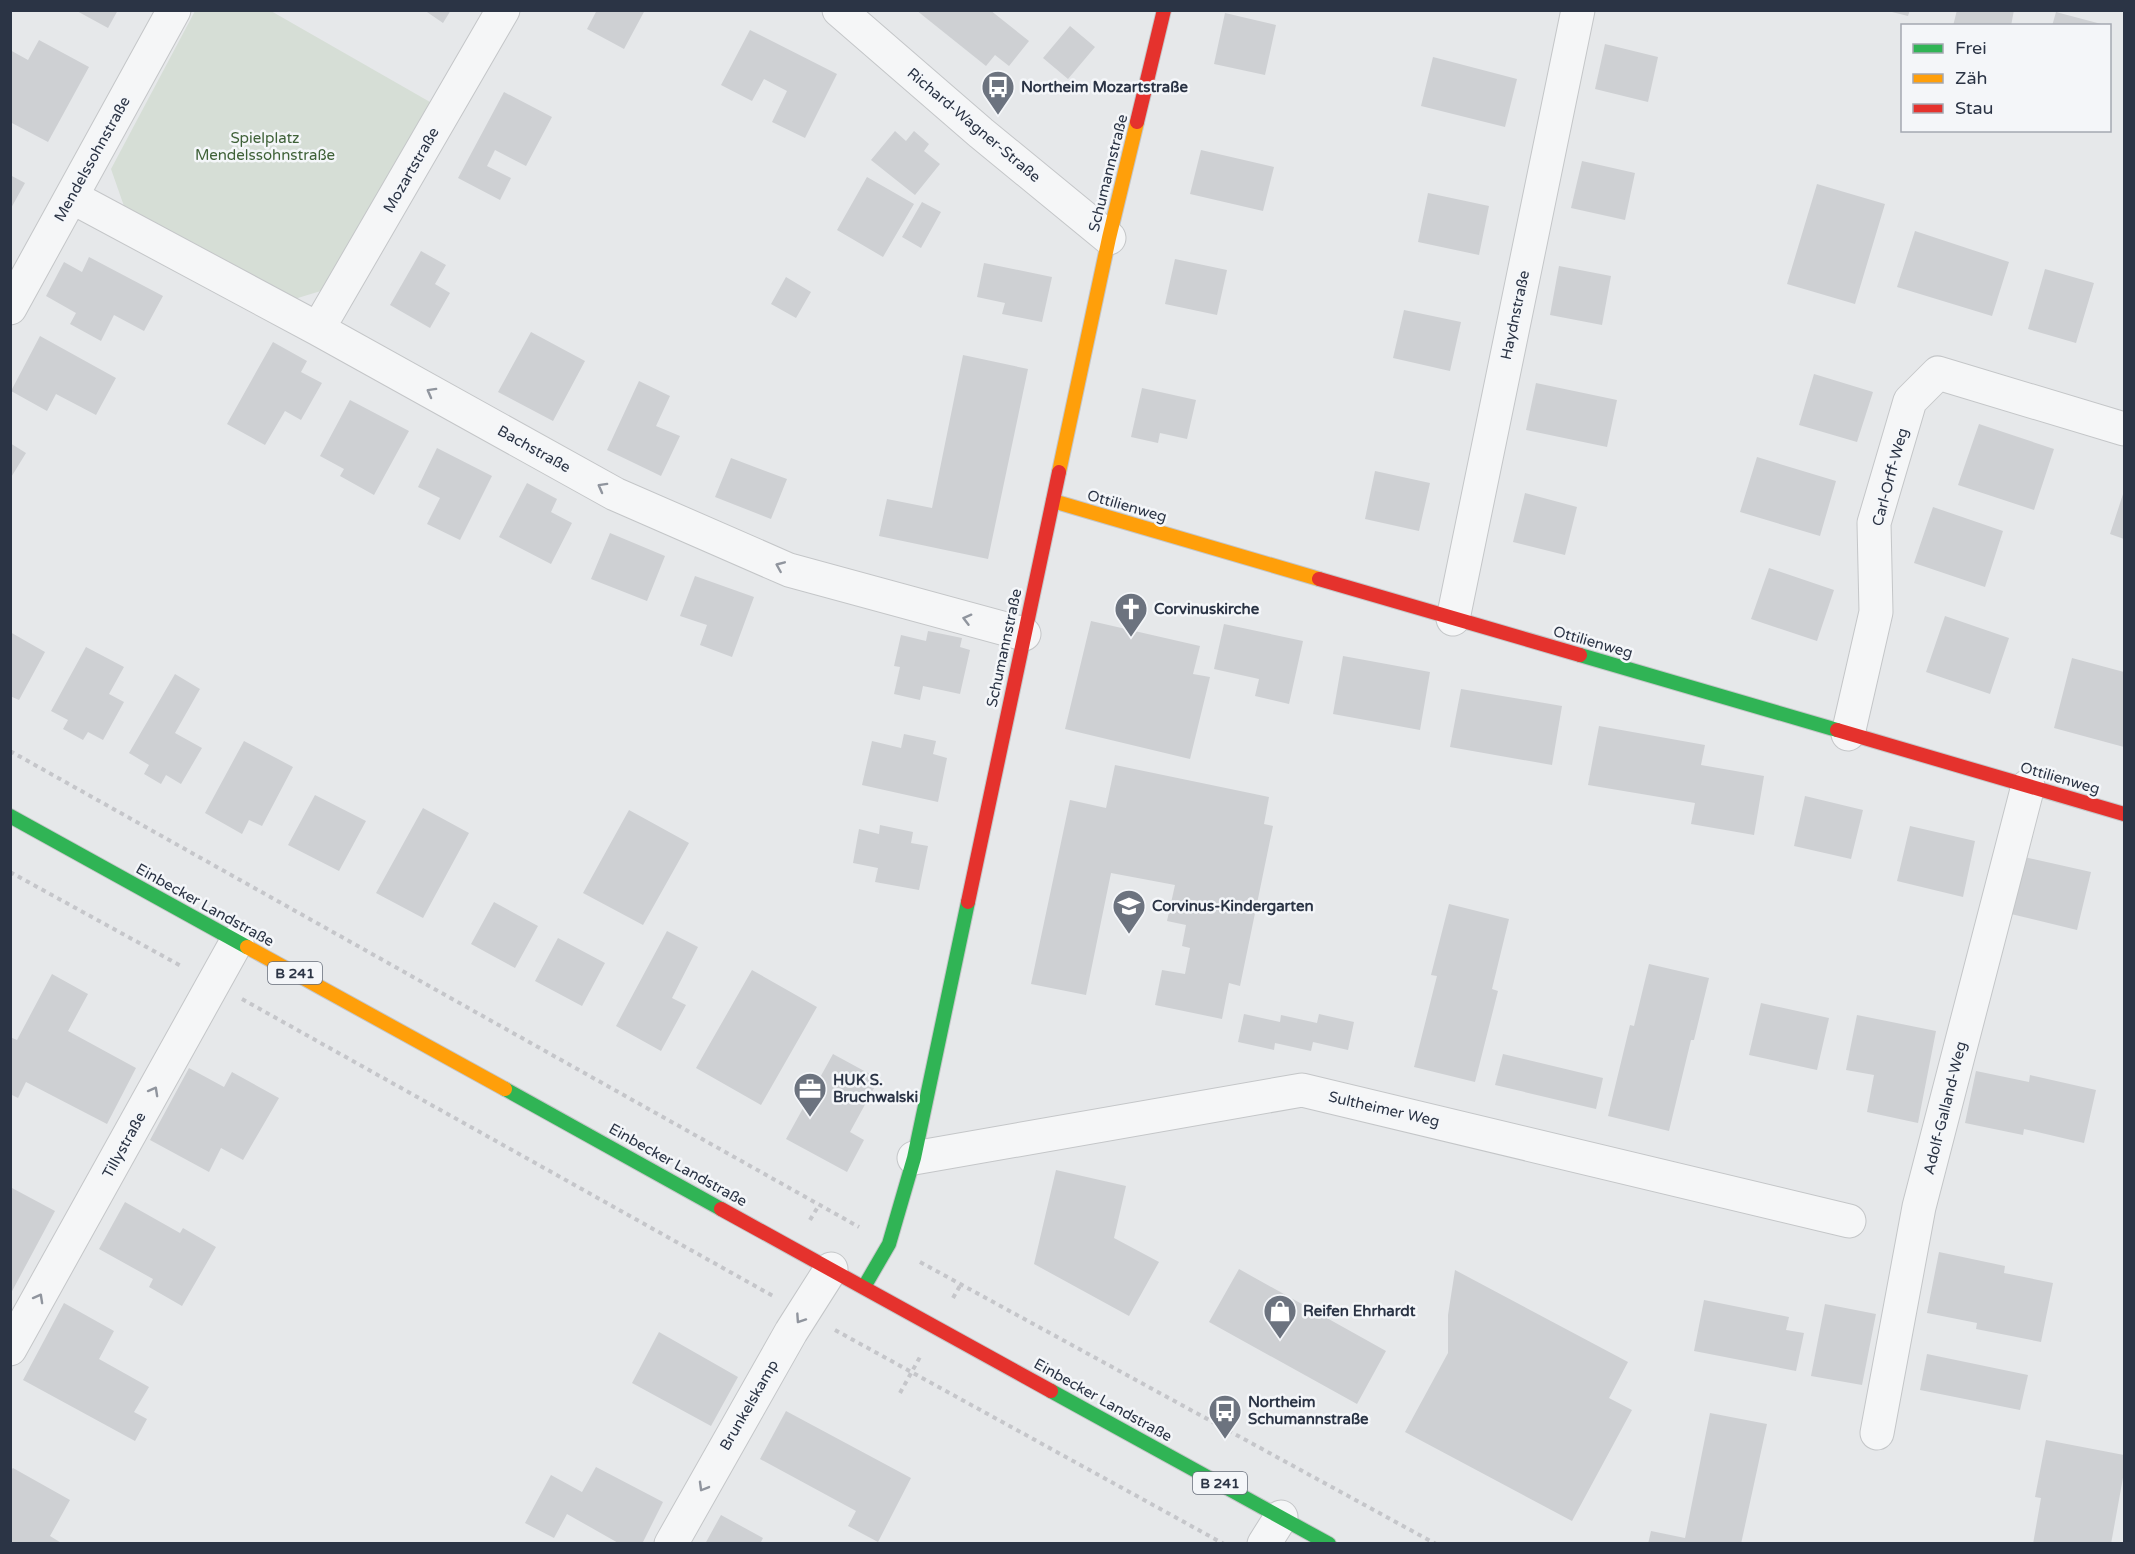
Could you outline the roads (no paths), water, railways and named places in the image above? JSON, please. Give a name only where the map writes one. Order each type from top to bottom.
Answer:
[{"type":"street","name":"Mendelssohnstraße","points":[[10,308],[174,10]]},
{"type":"street","name":"Mozartstraße","points":[[318,329],[503,10]]},
{"type":"street","name":"Richard-Wagner-Straße","points":[[839,10],[981,133],[1109,238]]},
{"type":"street","name":"Schumannstraße","points":[[864,1287],[888,1244],[914,1158],[1109,238],[1164,10]]},
{"type":"street","name":"Haydnstraße","points":[[1453,619],[1578,10]]},
{"type":"street","name":"Bachstraße","points":[[72,196],[615,494],[789,570],[1024,634]]},
{"type":"street","name":"Carl-Orff-Weg","points":[[1848,734],[1876,612],[1874,523],[1910,401],[1938,373],[2124,429]]},
{"type":"street","name":"Ottilienweg","points":[[1053,501],[2124,814]]},
{"type":"street","name":"Adolf-Galland-Weg","points":[[1878,1433],[1919,1207],[2028,786]]},
{"type":"street","name":"Einbecker Landstraße","points":[[10,816],[864,1287],[1273,1530],[1329,1544]]},
{"type":"street","name":"Tillystraße","points":[[10,1349],[237,941]]},
{"type":"street","name":"Sultheimer Weg","points":[[914,1158],[1302,1090],[1849,1221]]},
{"type":"street","name":"Brunkelskamp","points":[[671,1544],[791,1332],[831,1269]]},
{"type":"place","name":"Northeim Mozartstraße","points":[[998,116]]},
{"type":"place","name":"Corvinuskirche","points":[[1131,638]]},
{"type":"place","name":"Corvinus-Kindergarten","points":[[1129,935]]},
{"type":"place","name":"HUK S. Bruchwalski","points":[[810,1118]]},
{"type":"place","name":"Reifen Ehrhardt","points":[[1280,1340]]},
{"type":"place","name":"Northeim Schumannstraße","points":[[1225,1440]]},
{"type":"park label","name":"Spielplatz Mendelssohnstraße","points":[[265,146]]}]
